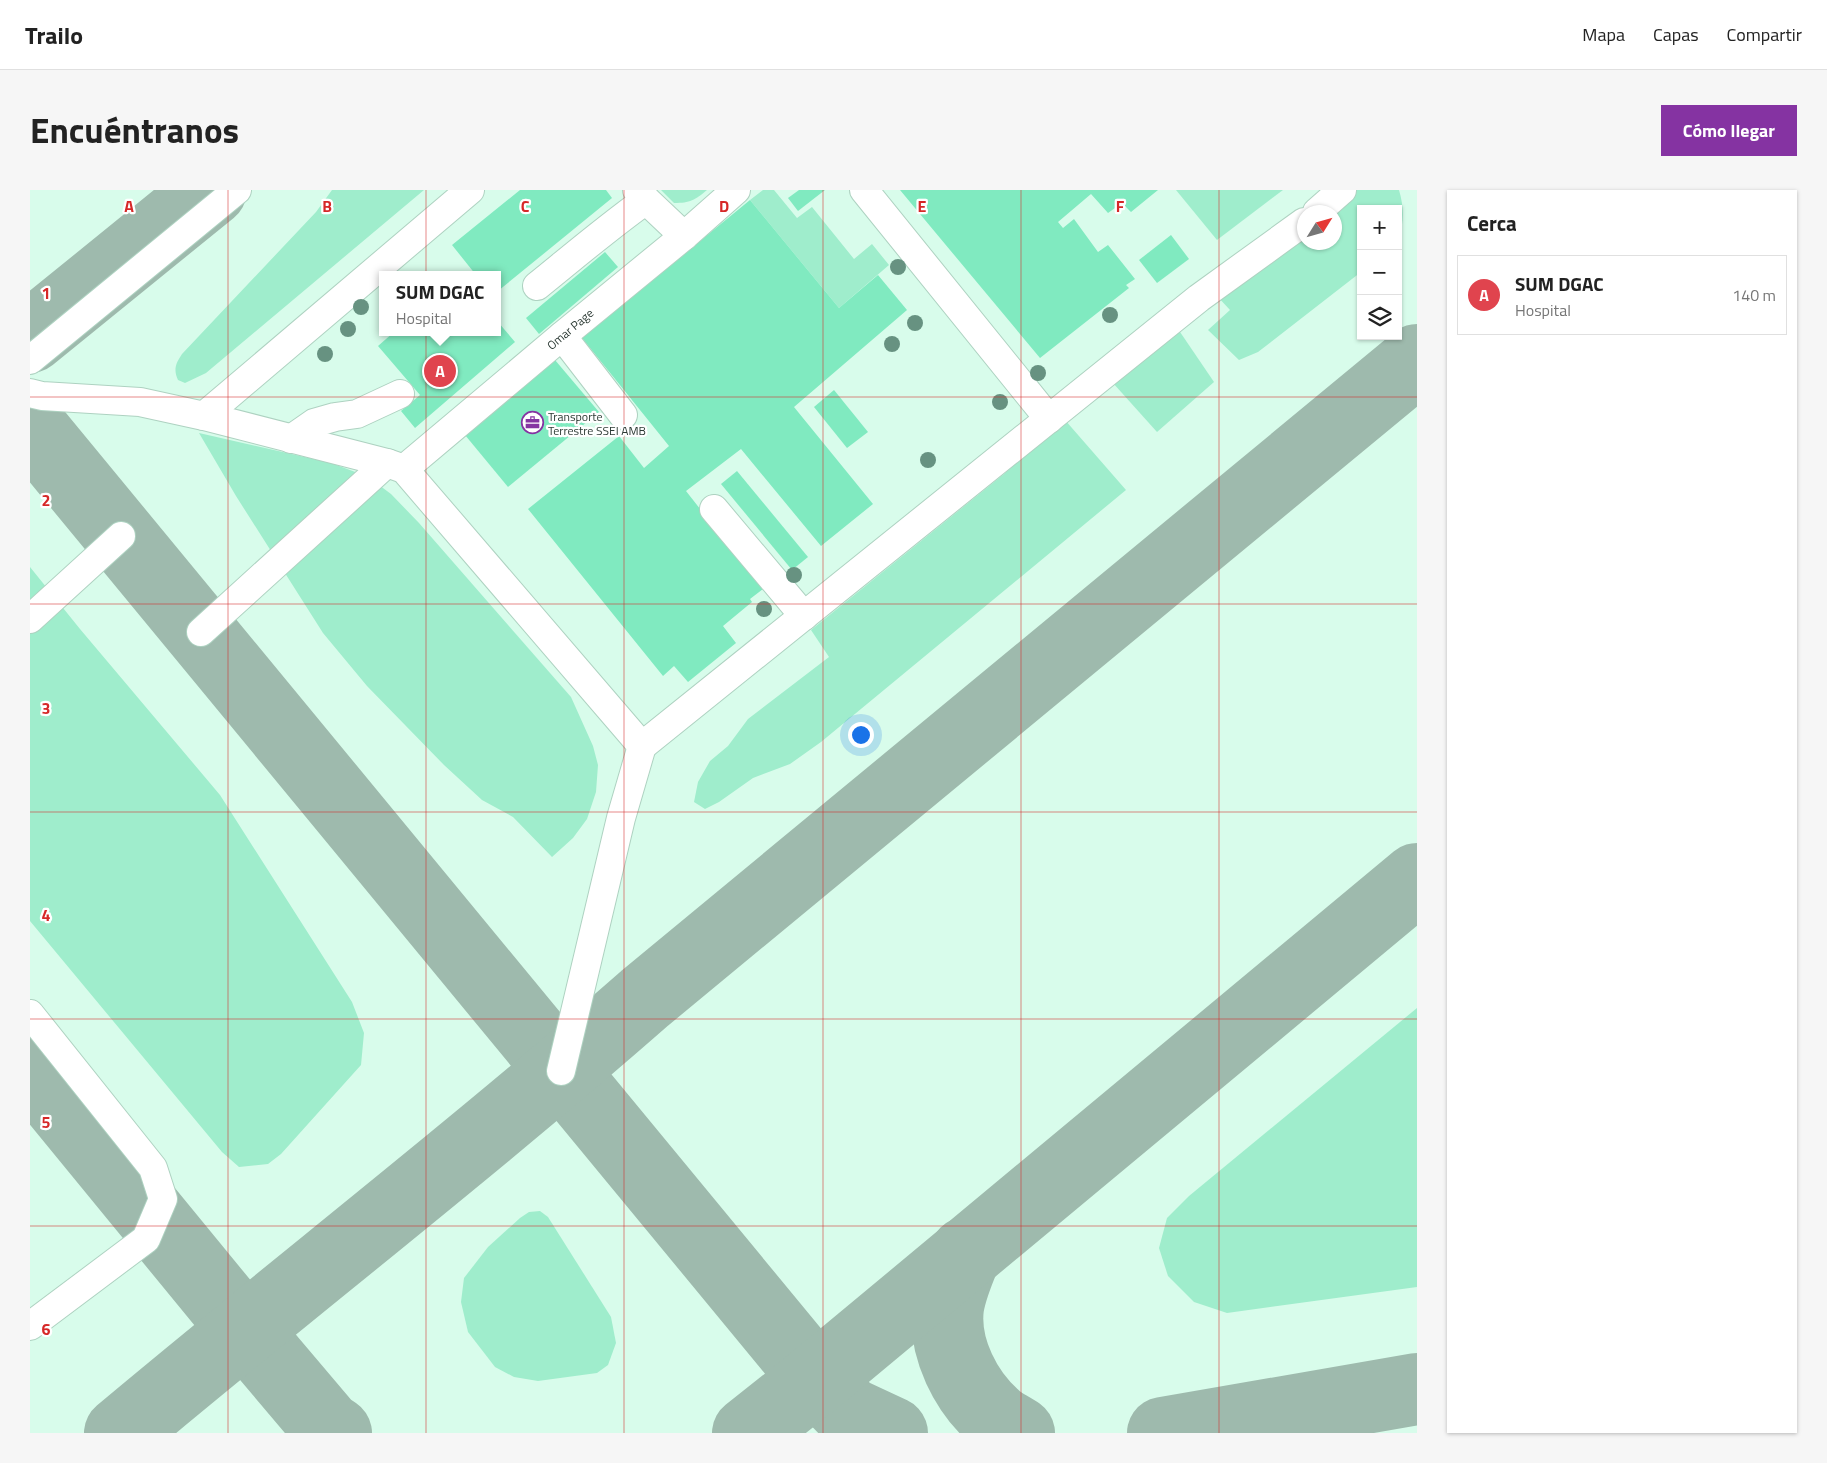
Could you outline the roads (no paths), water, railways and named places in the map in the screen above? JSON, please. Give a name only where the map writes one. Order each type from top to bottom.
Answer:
[{"type":"lane","points":[[30,360],[237,190]]},
{"type":"lane","points":[[204,416],[470,190]]},
{"type":"lane","name":"Omar Page","points":[[201,632],[396,466],[562,336],[684,236],[736,190]]},
{"type":"lane","points":[[864,190],[1049,419]]},
{"type":"lane","points":[[1324,205],[1342,190]]},
{"type":"lane","points":[[537,286],[622,217],[642,195],[684,236]]},
{"type":"lane","points":[[561,1071],[621,818],[642,746],[1199,298],[1297,227]]},
{"type":"lane","points":[[562,336],[623,415]]},
{"type":"lane","points":[[30,393],[42,396],[140,402],[204,416],[396,466],[642,746]]},
{"type":"lane","points":[[291,438],[314,424],[335,417],[357,414],[400,394]]},
{"type":"lane","points":[[714,509],[804,616]]},
{"type":"lane","points":[[30,619],[121,536]]},
{"type":"lane","points":[[30,1014],[153,1168],[163,1199],[146,1239],[30,1326]]},
{"type":"place","name":"SUM DGAC","points":[[440,371]]},
{"type":"place","name":"Transporte Terrestre SSEI AMB","points":[[532,423]]}]
